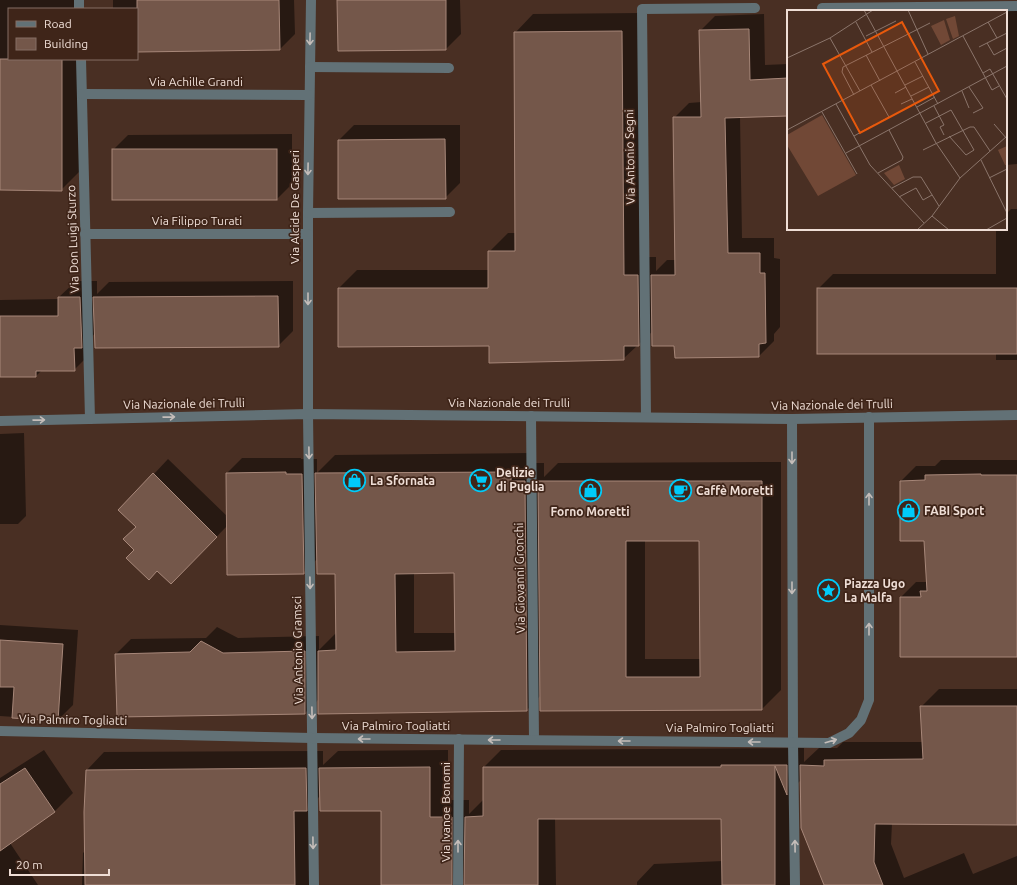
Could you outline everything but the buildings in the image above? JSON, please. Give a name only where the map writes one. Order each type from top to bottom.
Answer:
[{"type":"street","name":"Via Alcide De Gasperi","points":[[308,414],[308,214],[311,0]]},
{"type":"street","points":[[822,8],[1017,6]]},
{"type":"street","name":"Via Antonio Segni","points":[[646,417],[642,9],[755,8]]},
{"type":"street","name":"Via Don Luigi Sturzo","points":[[81,60],[90,419]]},
{"type":"street","points":[[310,67],[449,68]]},
{"type":"street","name":"Via Achille Grandi","points":[[82,94],[310,95]]},
{"type":"street","points":[[308,214],[450,212]]},
{"type":"street","name":"Via Filippo Turati","points":[[85,234],[308,234]]},
{"type":"street","name":"Via Nazionale dei Trulli","points":[[0,421],[308,414],[792,419],[1017,415]]},
{"type":"street","name":"Via Antonio Gramsci","points":[[308,414],[314,885]]},
{"type":"street","name":"Via Giovanni Gronchi","points":[[531,416],[534,740]]},
{"type":"street","points":[[793,742],[829,743],[849,733],[861,720],[869,700],[869,417]]},
{"type":"street","points":[[792,419],[795,885]]},
{"type":"street","name":"Via Palmiro Togliatti","points":[[0,731],[312,738],[793,742]]},
{"type":"street","name":"Via Ivanoe Bonomi","points":[[458,885],[459,740]]},
{"type":"place","name":"Delizie di Puglia","points":[[481,480]]},
{"type":"place","name":"La Sfornata","points":[[355,481]]},
{"type":"place","name":"Forno Moretti","points":[[590,491]]},
{"type":"place","name":"Caffè Moretti","points":[[680,491]]},
{"type":"place","name":"FABI Sport","points":[[908,511]]},
{"type":"place","name":"Piazza Ugo La Malfa","points":[[829,591]]}]
